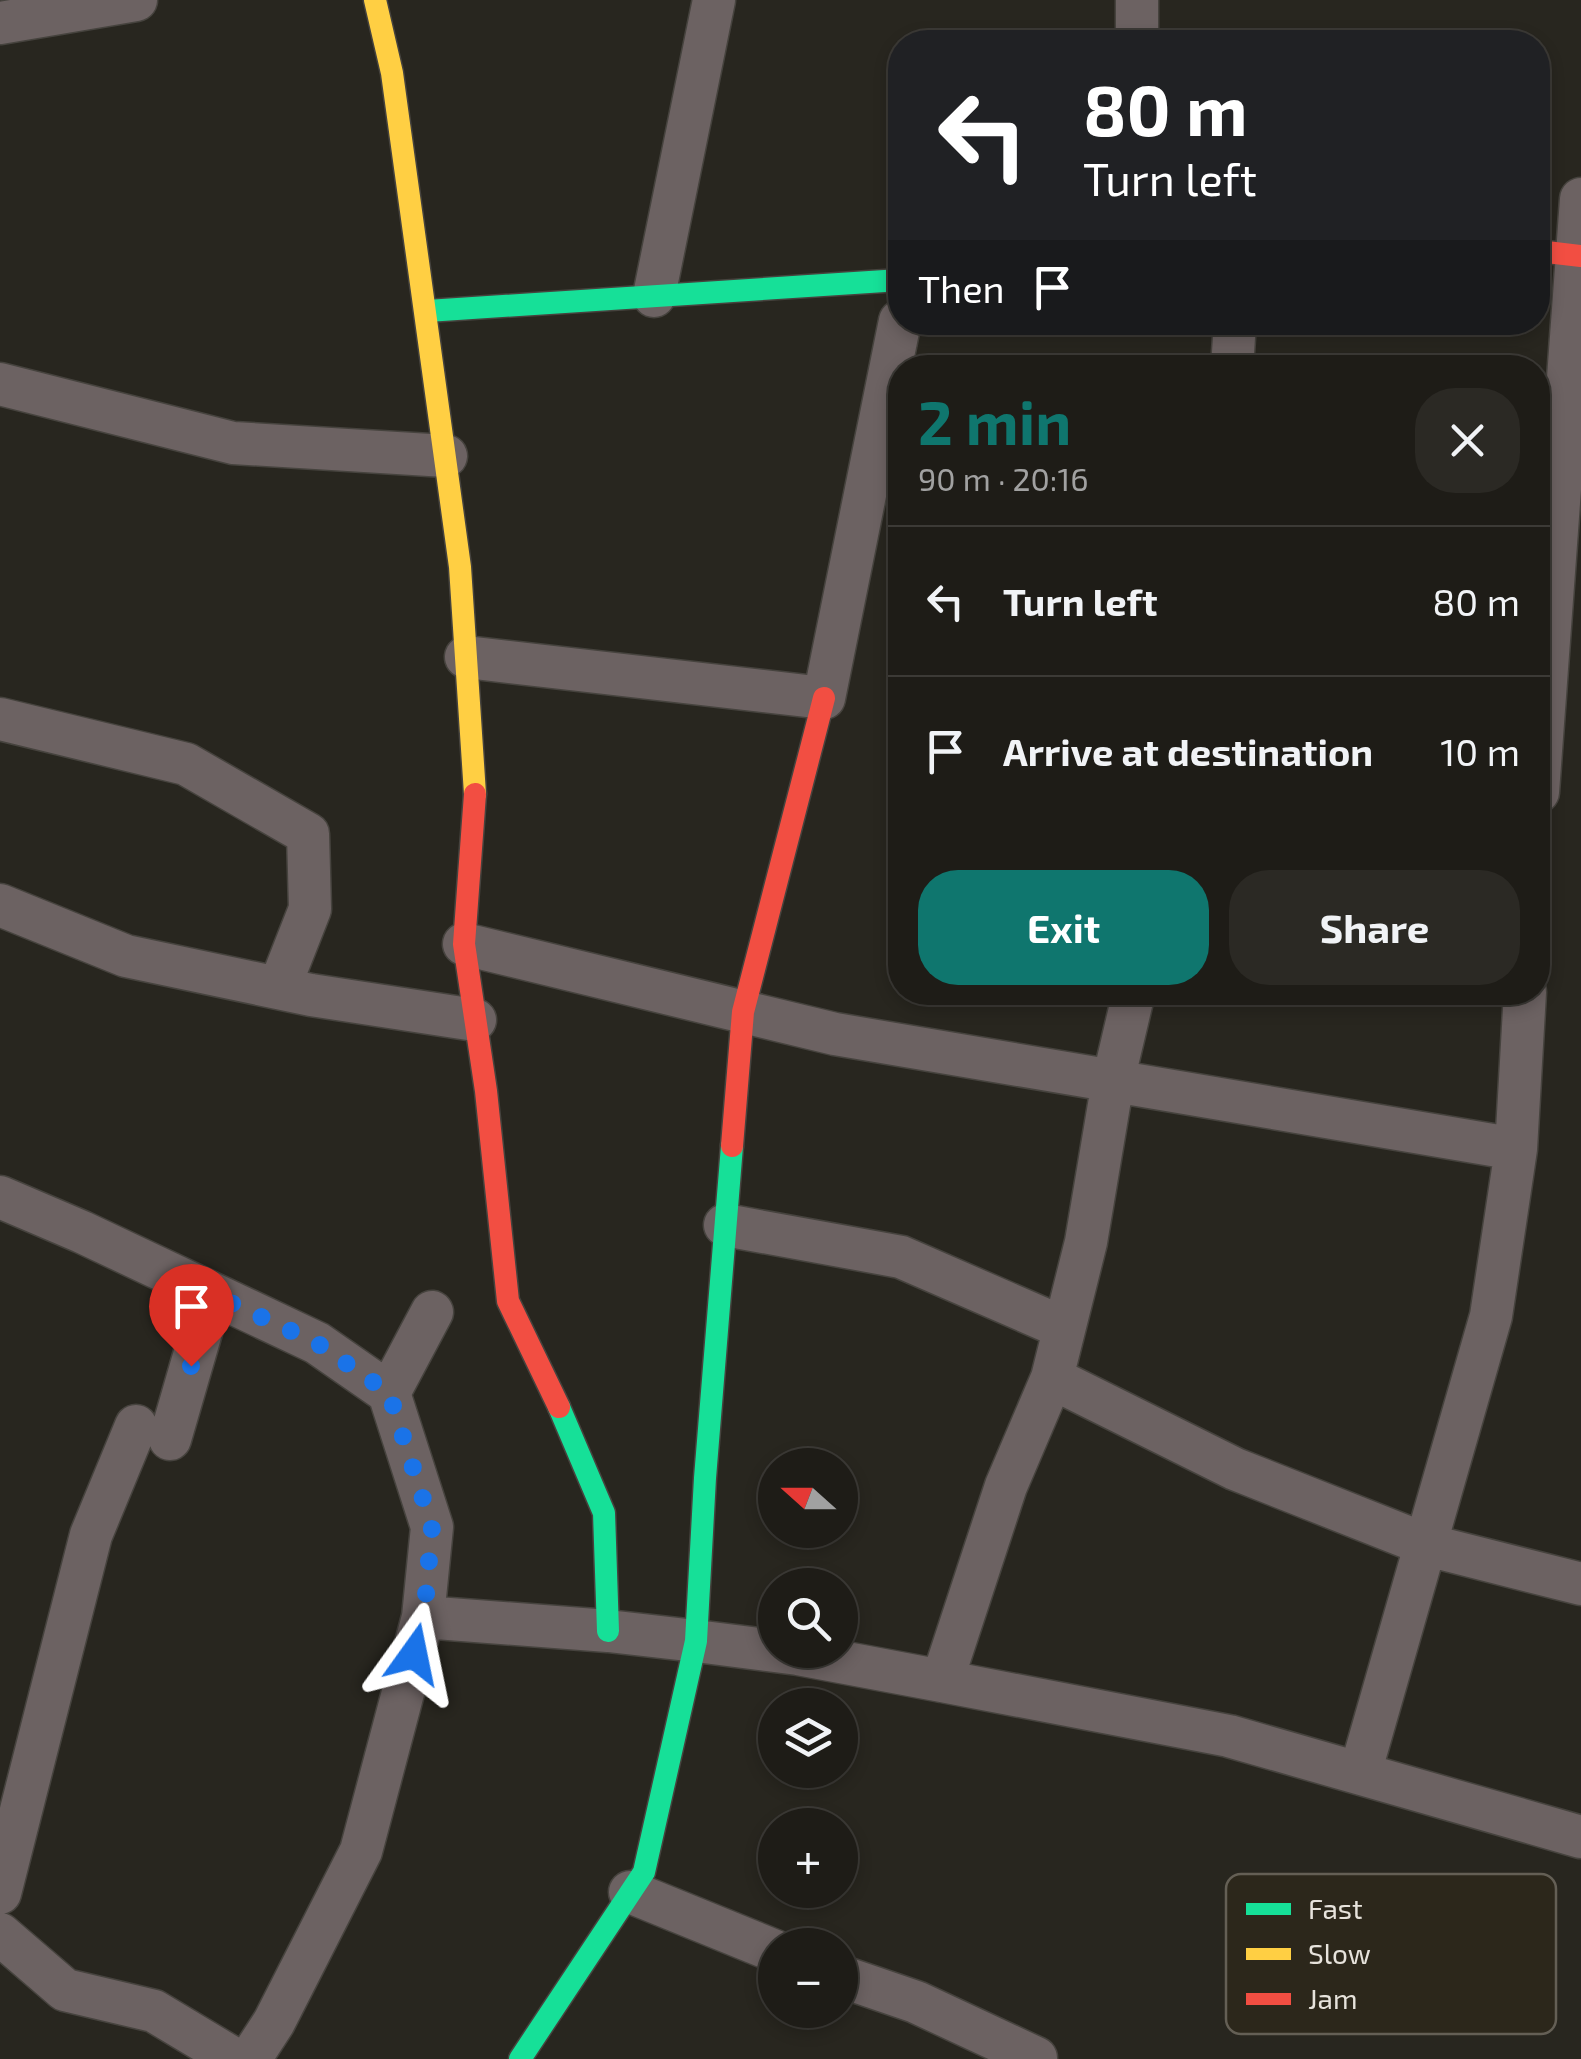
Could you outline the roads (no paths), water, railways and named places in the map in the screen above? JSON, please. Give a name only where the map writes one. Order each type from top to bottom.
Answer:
[{"type":"street","points":[[0,23],[136,0]]},
{"type":"street","points":[[374,0],[392,73],[460,567],[475,800],[464,944],[486,1092],[508,1301],[562,1411],[604,1513],[608,1630]]},
{"type":"street","points":[[654,296],[714,0]]},
{"type":"street","points":[[1137,0],[1138,30]]},
{"type":"street","points":[[1550,748],[1562,704],[1570,500],[1565,254],[1581,198]]},
{"type":"street","points":[[427,310],[888,281]]},
{"type":"street","points":[[520,2059],[644,1872],[696,1642],[744,1012],[824,698],[888,381]]},
{"type":"street","points":[[0,384],[234,443],[446,456]]},
{"type":"street","points":[[466,657],[824,698]]},
{"type":"street","points":[[0,718],[186,764],[308,834],[310,909],[279,988]]},
{"type":"street","points":[[0,906],[126,956],[279,988],[474,1020]]},
{"type":"street","points":[[464,944],[835,1034],[1516,1149]]},
{"type":"street","points":[[942,1681],[1006,1486],[1052,1378],[1086,1242],[1113,1081],[1131,1005]]},
{"type":"street","points":[[1360,1774],[1491,1316],[1516,1149],[1523,1005]]},
{"type":"street","points":[[0,1197],[317,1343],[389,1393],[432,1527],[424,1617],[361,1851],[274,2022],[250,2059]]},
{"type":"street","points":[[725,1225],[901,1258],[1064,1328]]},
{"type":"street","points":[[0,1892],[91,1535],[153,1433],[212,1294]]},
{"type":"street","points":[[389,1393],[432,1312]]},
{"type":"street","points":[[1052,1378],[1235,1469],[1427,1544],[1581,1584]]},
{"type":"street","points":[[424,1617],[608,1630],[798,1654],[942,1681],[1229,1736],[1581,1837]]},
{"type":"street","points":[[630,1892],[758,1944]]},
{"type":"street","points":[[0,1934],[65,1990],[154,2011],[234,2059]]},
{"type":"street","points":[[858,1982],[916,2002],[1036,2058]]}]
